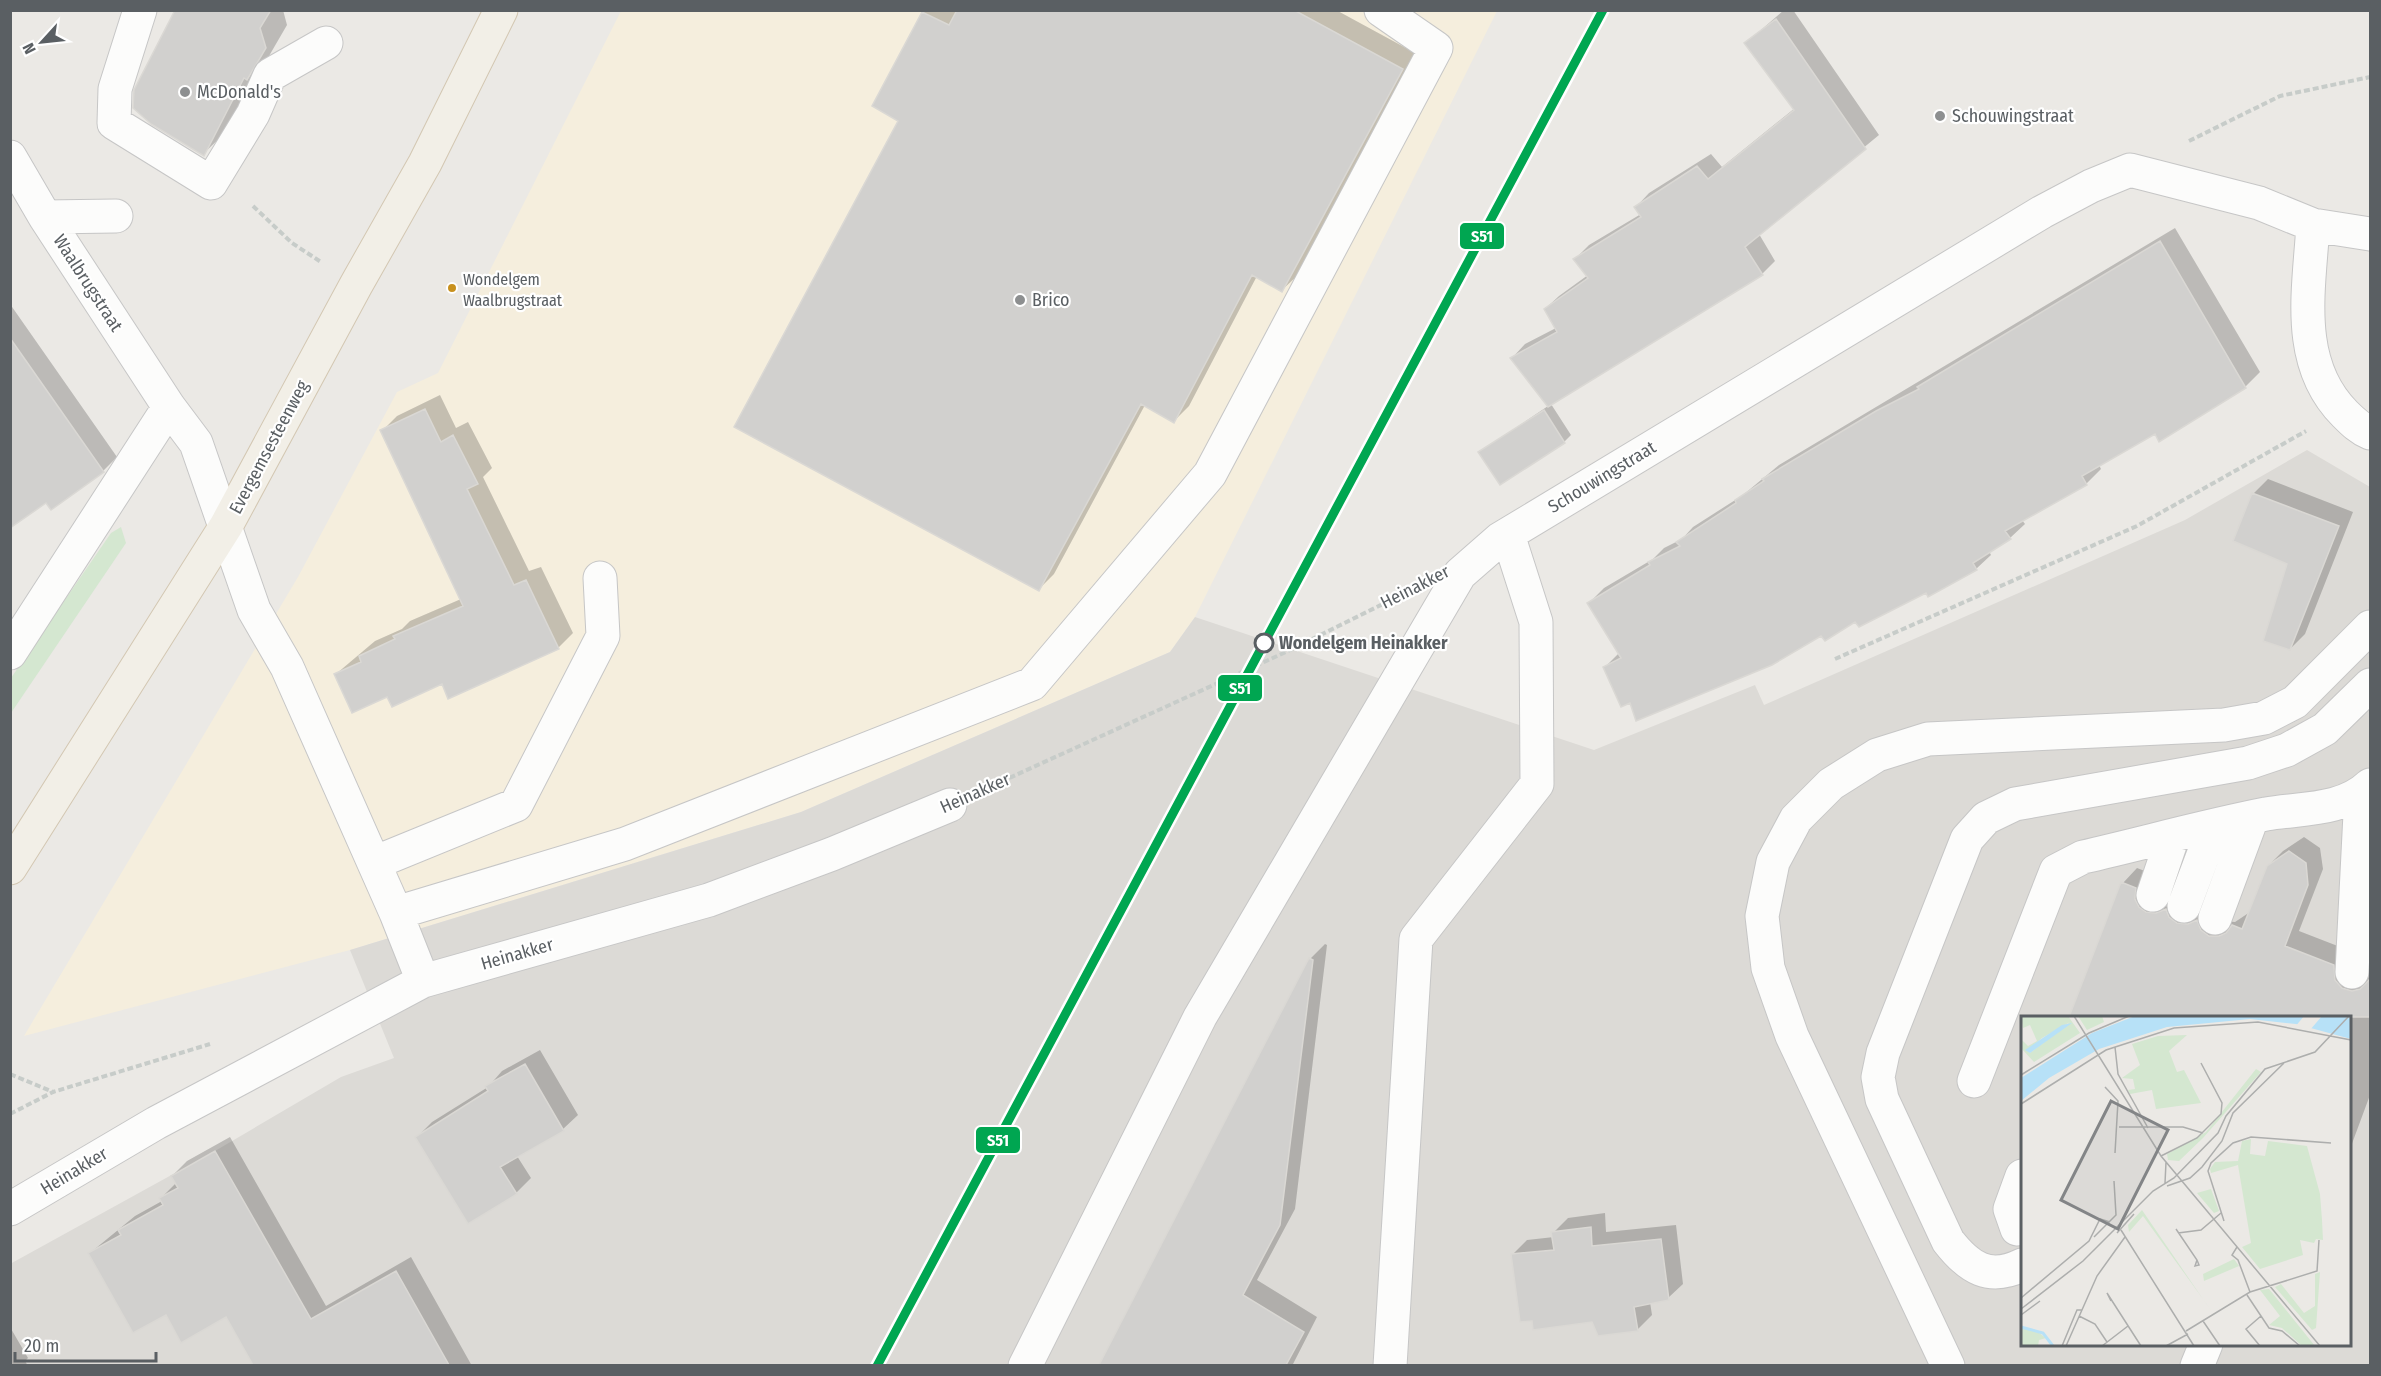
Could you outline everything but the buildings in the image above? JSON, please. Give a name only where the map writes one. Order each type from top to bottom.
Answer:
[{"type":"main road","name":"Evergemsesteenweg","points":[[10,868],[226,526],[356,285],[425,163],[501,10]]},
{"type":"street","points":[[140,10],[116,89],[114,123],[211,183],[253,114],[270,75],[326,43]]},
{"type":"street","points":[[396,913],[625,844],[1032,684],[1210,474],[1431,58],[1436,48],[1381,10]]},
{"type":"street","name":"Waalbrugstraat","points":[[10,157],[45,217],[195,443],[226,526]]},
{"type":"street","points":[[2130,170],[2259,203],[2313,225],[2370,234]]},
{"type":"street","name":"Schouwingstraat","points":[[1025,1365],[1200,1017],[1460,574],[1506,535],[2042,212],[2091,186],[2130,170]]},
{"type":"street","points":[[45,217],[116,216]]},
{"type":"street","points":[[2313,225],[2307,326],[2316,369],[2332,401],[2361,430],[2370,433]]},
{"type":"street","points":[[10,652],[169,407]]},
{"type":"street","points":[[226,526],[254,610],[287,667],[375,863],[423,981]]},
{"type":"street","points":[[1390,1365],[1416,939],[1537,784],[1536,621],[1506,535]]},
{"type":"street","points":[[375,863],[516,805],[603,636],[600,578]]},
{"type":"street","points":[[1948,1365],[1792,1036],[1768,968],[1762,916],[1773,862],[1796,819],[1832,784],[1877,755],[1928,740],[2224,725],[2264,718],[2295,702],[2370,627]]},
{"type":"street","points":[[2021,1266],[2012,1270],[1989,1272],[1964,1261],[1948,1241],[1882,1099],[1878,1077],[1883,1053],[1967,839],[1986,818],[2015,804],[2248,763],[2287,750],[2325,729],[2370,685]]},
{"type":"street","points":[[1974,1081],[2056,871],[2083,857],[2162,838],[2252,818],[2331,806],[2366,789]]},
{"type":"street","points":[[2352,972],[2366,789]]},
{"type":"street","name":"Heinakker","points":[[10,1209],[156,1123],[423,981],[709,900],[832,854],[950,805]]},
{"type":"street","points":[[2215,918],[2252,818]]},
{"type":"street","points":[[2184,906],[2214,826]]},
{"type":"street","points":[[2144,891],[2162,838]]},
{"type":"street","points":[[2021,1179],[2010,1209],[2021,1231]]},
{"type":"street","points":[[2197,1365],[2205,1346]]},
{"type":"path","points":[[2130,170],[2280,96],[2370,76]]},
{"type":"path","points":[[253,206],[292,243]]},
{"type":"path","points":[[1835,659],[2137,526],[2342,410]]},
{"type":"path","name":"Heinakker","points":[[950,805],[1286,652],[1402,594]]},
{"type":"path","points":[[10,1074],[53,1092]]},
{"type":"shaded area","points":[[621,11],[1497,11],[1195,617],[1170,652],[801,812],[350,950],[24,1036],[298,577],[397,392],[438,373]]},
{"type":"shaded area","points":[[2307,450],[2370,487],[2370,1365],[11,1366],[10,1264],[215,1151],[341,1077],[394,1058],[350,950],[801,812],[1170,652],[1195,617],[1594,750],[1755,685],[1764,705],[2185,520]]},
{"type":"green space","points":[[121,527],[126,543],[11,713],[11,678],[111,533]]},
{"type":"transit line","name":"S51","points":[[877,1366],[1603,10]]},
{"type":"place","name":"McDonald's","points":[[185,92]]},
{"type":"place","name":"Schouwingstraat","points":[[1940,116]]},
{"type":"place","name":"Wondelgem Waalbrugstraat","points":[[452,288]]},
{"type":"place","name":"Brico","points":[[1020,300]]},
{"type":"place","name":"Wondelgem Heinakker","points":[[1264,643]]}]
